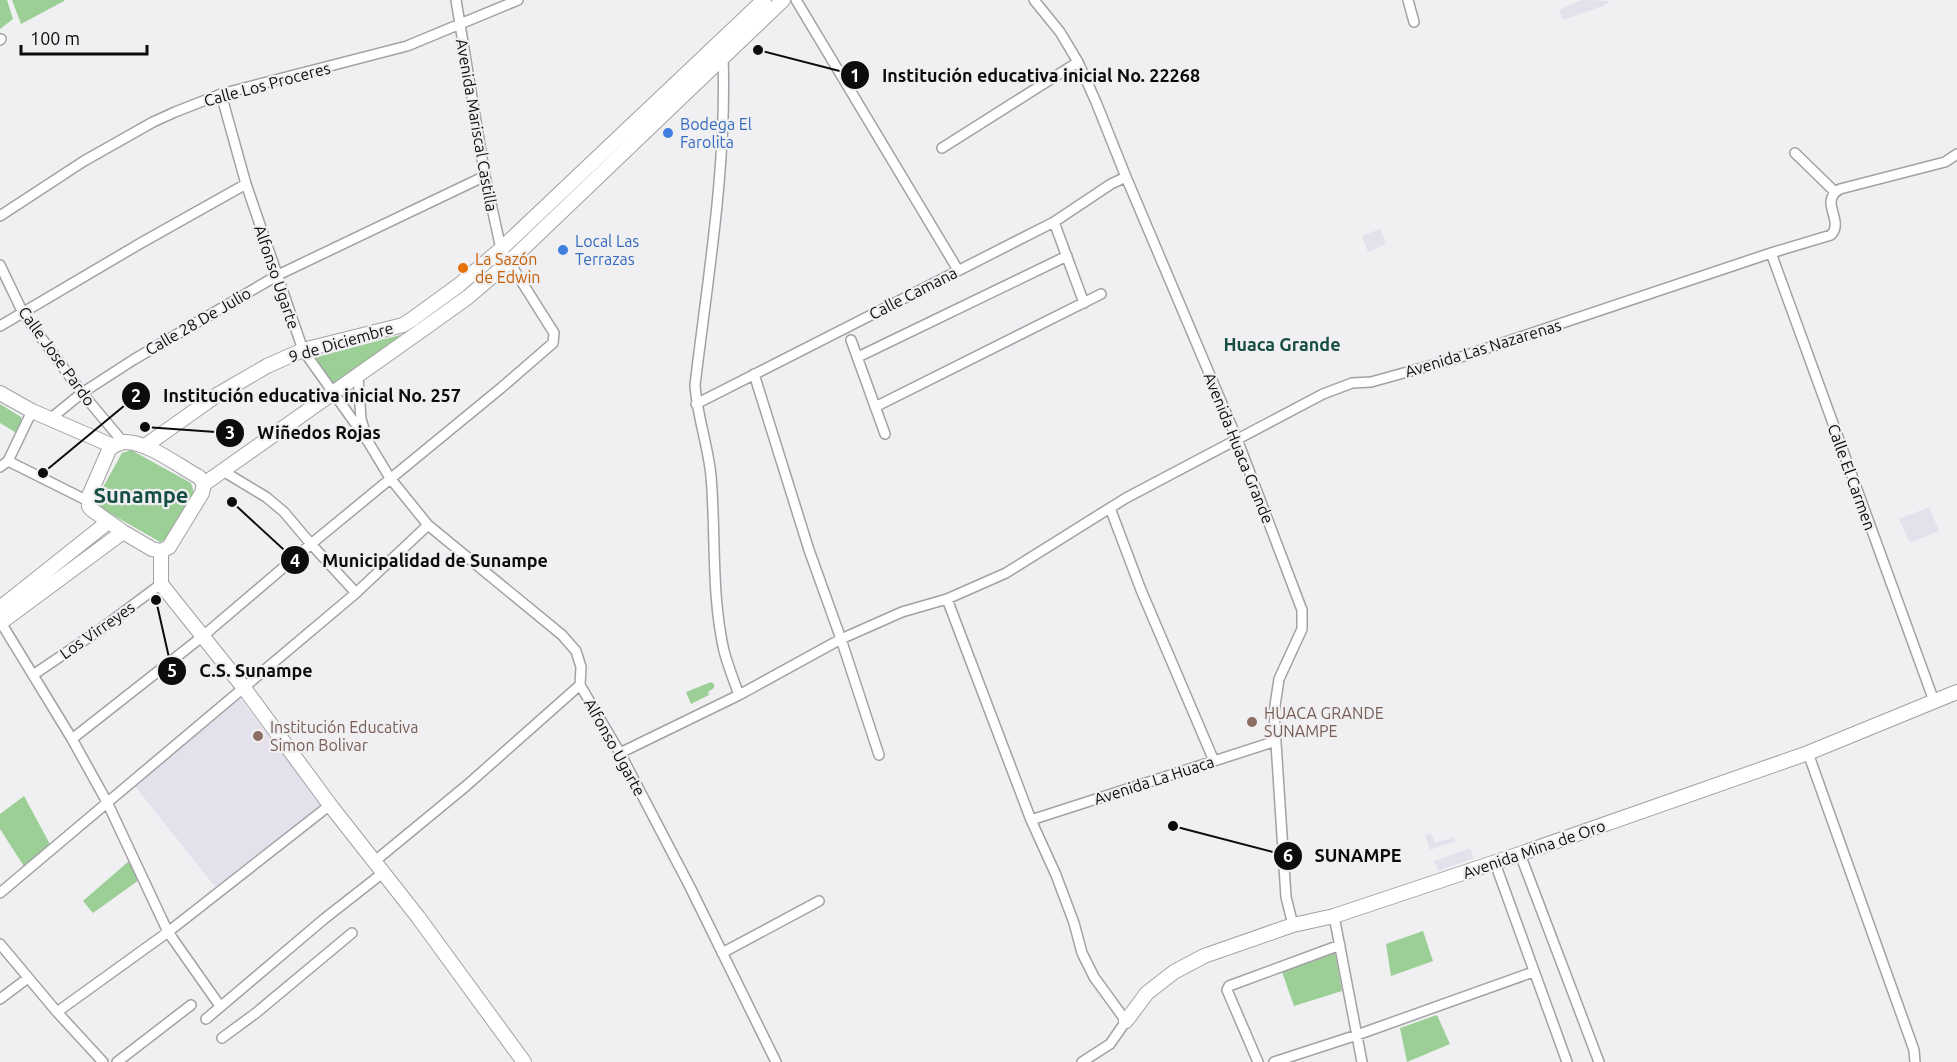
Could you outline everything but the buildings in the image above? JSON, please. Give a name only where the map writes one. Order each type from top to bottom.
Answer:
[{"type":"street","name":"Avenida Mariscal Castilla","points":[[456,0],[485,176],[501,249]]},
{"type":"street","name":"Calle Los Proceres","points":[[0,216],[84,161],[153,122],[221,94],[406,46],[518,0]]},
{"type":"street","name":"9 de Diciembre","points":[[145,446],[217,395],[267,366],[303,350],[403,325],[411,320],[459,285],[501,249],[764,0]]},
{"type":"street","points":[[204,484],[199,477],[145,446],[134,442],[118,444],[109,450],[88,501],[94,513],[152,549],[161,551],[169,547],[202,493],[204,484],[468,297],[510,261],[783,0]]},
{"type":"street","points":[[796,0],[958,270]]},
{"type":"street","name":"Avenida Huaca Grande","points":[[1034,0],[1060,32],[1078,62],[1096,102],[1237,440],[1302,610],[1302,629],[1279,679],[1274,712],[1286,897],[1293,925]]},
{"type":"street","points":[[1408,0],[1414,22]]},
{"type":"street","points":[[720,42],[723,57],[721,150],[695,385],[696,404],[708,452],[717,600],[724,651],[739,695]]},
{"type":"street","points":[[942,148],[1078,62]]},
{"type":"street","name":"Alfonso Ugarte","points":[[221,94],[246,184],[303,350],[367,440],[390,478],[428,525],[562,634],[576,651],[581,667],[580,685],[620,753],[690,887],[776,1062]]},
{"type":"street","points":[[1795,153],[1834,194],[1840,189],[1944,162],[1957,154]]},
{"type":"street","name":"Calle 28 De Julio","points":[[50,419],[82,393],[133,360],[278,275],[485,176]]},
{"type":"street","name":"Calle Camana","points":[[696,404],[1054,222],[1111,184],[1126,177]]},
{"type":"street","points":[[0,326],[246,184]]},
{"type":"street","name":"Avenida Las Nazarenas","points":[[620,753],[739,695],[841,639],[902,612],[947,599],[1006,573],[1110,508],[1338,388],[1371,382],[1458,358],[1834,233],[1836,225],[1832,206],[1834,194]]},
{"type":"street","points":[[1054,222],[1084,303]]},
{"type":"street","points":[[72,739],[203,636],[310,544],[553,343],[554,333],[501,249]]},
{"type":"street","name":"Calle El Carmen","points":[[1771,253],[1934,701]]},
{"type":"street","points":[[858,357],[1067,256]]},
{"type":"street","name":"Calle Jose Pardo","points":[[0,265],[23,313],[118,444]]},
{"type":"street","points":[[875,407],[1101,294]]},
{"type":"street","points":[[851,340],[885,434]]},
{"type":"street","points":[[754,374],[809,550],[879,755]]},
{"type":"street","points":[[357,377],[361,419],[367,440]]},
{"type":"street","points":[[0,393],[50,419],[118,444]]},
{"type":"street","points":[[32,411],[4,464],[88,501]]},
{"type":"street","points":[[223,471],[266,497],[284,512],[310,544],[356,593]]},
{"type":"street","points":[[1110,508],[1141,590],[1214,761]]},
{"type":"street","points":[[0,618],[108,522]]},
{"type":"street","points":[[0,893],[356,593],[428,525]]},
{"type":"street","points":[[0,618],[123,532]]},
{"type":"street","points":[[161,551],[161,584],[244,688],[524,1062]]},
{"type":"street","name":"Los Virreyes","points":[[33,675],[98,631],[161,584]]},
{"type":"street","points":[[947,599],[1031,820],[1056,875],[1074,923],[1082,953],[1094,977],[1126,1022],[1110,1044],[1082,1062]]},
{"type":"street","points":[[0,618],[107,802],[168,932],[220,1006]]},
{"type":"street","points":[[375,861],[466,786],[580,685]]},
{"type":"street","name":"Avenida Mina de Oro","points":[[1126,1022],[1147,993],[1174,972],[1204,956],[1293,925],[1334,916],[1495,863],[1808,753],[1957,692]]},
{"type":"street","name":"Avenida La Huaca","points":[[1031,820],[1276,741]]},
{"type":"street","points":[[1808,753],[1914,1050],[1915,1062]]},
{"type":"street","points":[[57,1012],[168,932],[330,805]]},
{"type":"street","points":[[1520,854],[1599,1062]]},
{"type":"street","points":[[1495,863],[1567,1062]]},
{"type":"street","points":[[206,1019],[324,919],[384,873]]},
{"type":"street","points":[[722,953],[819,901]]},
{"type":"street","points":[[1334,916],[1362,1062]]},
{"type":"street","points":[[222,1038],[256,1013],[352,933]]},
{"type":"street","points":[[0,944],[103,1062]]},
{"type":"street","points":[[1258,1062],[1227,990],[1229,986],[1340,945]]},
{"type":"street","points":[[1274,1062],[1533,972]]},
{"type":"street","points":[[0,999],[28,978]]},
{"type":"street","points":[[117,1062],[191,1005]]},
{"type":"shaded area","points":[[1582,0],[1610,1],[1603,6],[1563,20],[1559,10]]},
{"type":"shaded area","points":[[1380,229],[1386,244],[1368,252],[1362,236]]},
{"type":"shaded area","points":[[1929,507],[1939,531],[1910,543],[1899,519]]},
{"type":"shaded area","points":[[238,696],[322,804],[217,889],[134,785]]},
{"type":"shaded area","points":[[1431,833],[1435,843],[1454,837],[1455,841],[1430,850],[1425,835]]},
{"type":"shaded area","points":[[1470,848],[1474,858],[1438,871],[1434,861]]},
{"type":"green space","points":[[0,0],[7,0],[13,19],[0,29]]},
{"type":"green space","points":[[12,0],[64,0],[64,1],[21,24]]},
{"type":"green space","points":[[404,334],[334,384],[313,358]]},
{"type":"green space","points":[[0,404],[21,417],[20,435],[0,423]]},
{"type":"green space","points":[[131,450],[191,483],[194,493],[169,538],[160,542],[99,507],[97,498],[122,453]]},
{"type":"green space","points":[[711,682],[714,688],[708,692],[709,695],[691,704],[686,692]]},
{"type":"green space","points":[[24,796],[51,846],[25,868],[0,829],[0,814]]},
{"type":"green space","points":[[129,861],[139,880],[93,913],[83,901]]},
{"type":"green space","points":[[1423,931],[1433,961],[1391,976],[1386,944]]},
{"type":"green space","points":[[1335,952],[1342,991],[1294,1006],[1282,972]]},
{"type":"green space","points":[[1437,1015],[1450,1044],[1407,1062],[1400,1028]]},
{"type":"place","name":"Institución educativa inicial No. 22268","points":[[758,50]]},
{"type":"place","name":"Bodega El Farolita","points":[[668,133]]},
{"type":"place","name":"Local Las Terrazas","points":[[563,250]]},
{"type":"place","name":"La Sazón de Edwin","points":[[463,268]]},
{"type":"place","name":"Wiñedos Rojas","points":[[145,427]]},
{"type":"place","name":"Institución educativa inicial No. 257","points":[[43,473]]},
{"type":"place","name":"Municipalidad de Sunampe","points":[[232,502]]},
{"type":"place","name":"C.S. Sunampe","points":[[156,600]]},
{"type":"place","name":"HUACA GRANDE SUNAMPE","points":[[1252,722]]},
{"type":"place","name":"Institución Educativa Simon Bolivar","points":[[258,736]]},
{"type":"place","name":"SUNAMPE","points":[[1173,826]]},
{"type":"district","name":"Huaca Grande","points":[[1282,344]]},
{"type":"district","name":"Sunampe","points":[[141,494]]}]
